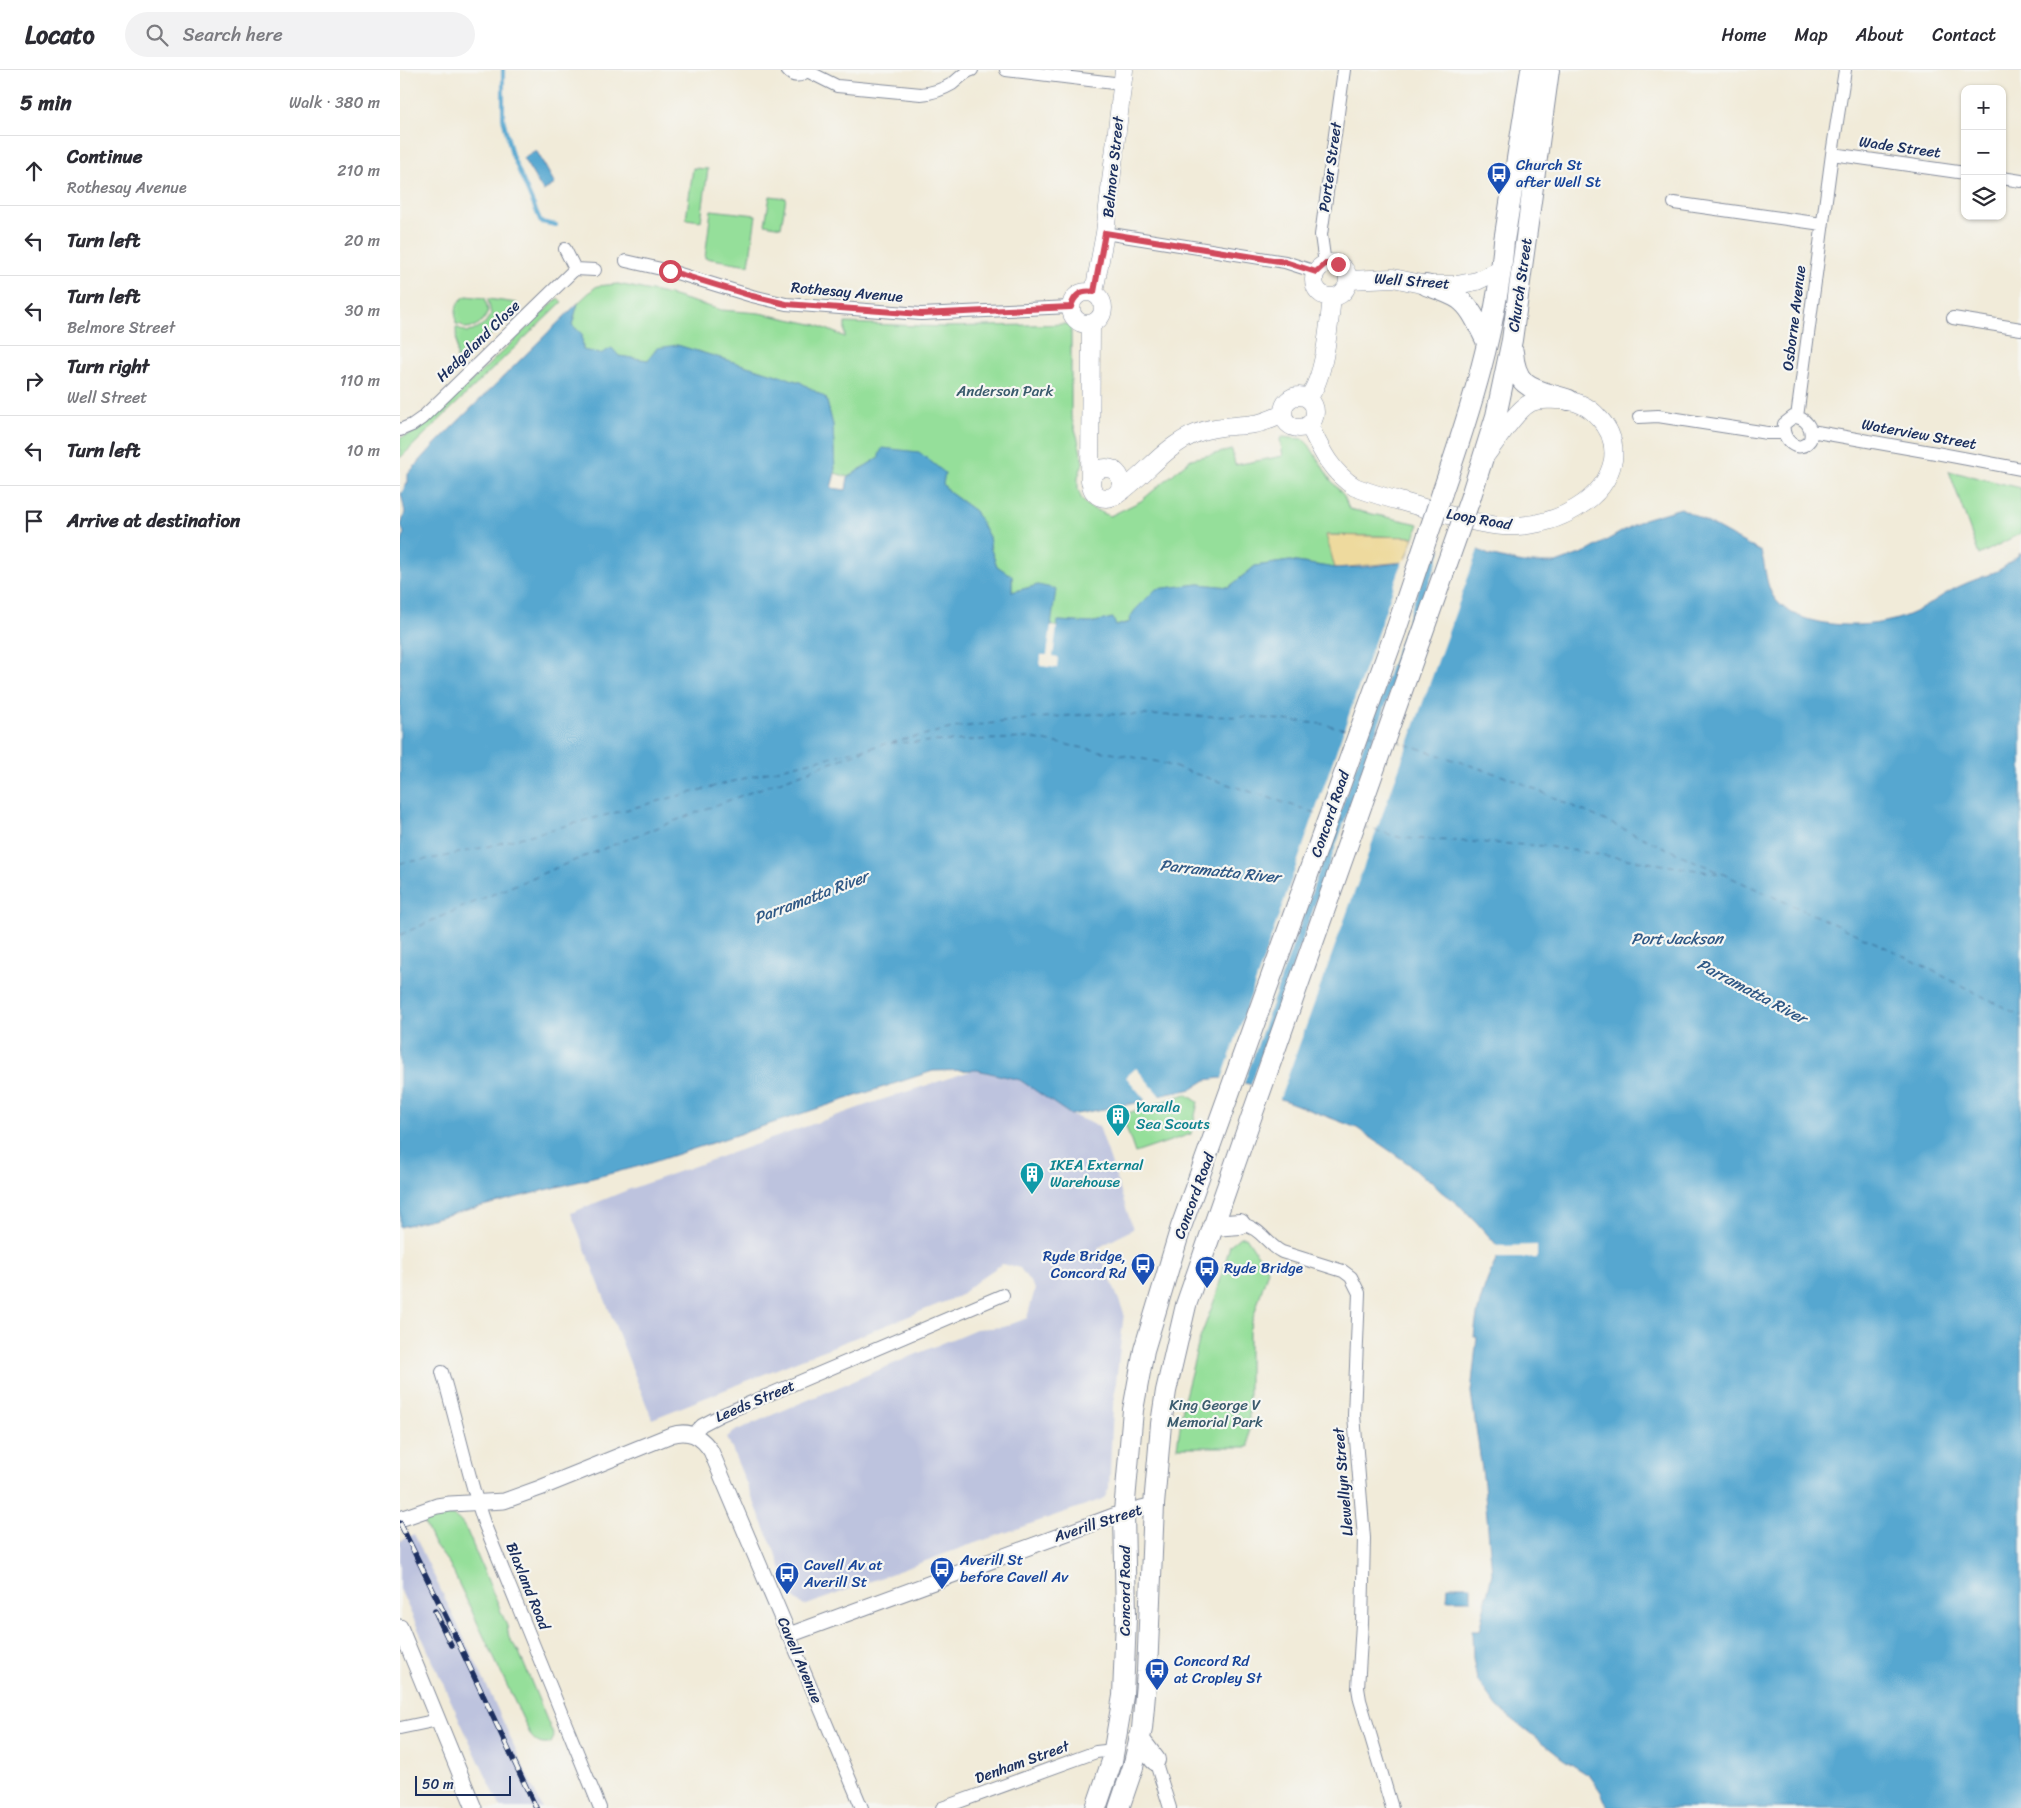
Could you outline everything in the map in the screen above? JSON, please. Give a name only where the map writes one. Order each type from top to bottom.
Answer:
[{"type":"highway","name":"Church Street","points":[[1442,493],[1469,413],[1487,342],[1502,269],[1531,70]]},
{"type":"highway","name":"Church Street","points":[[1471,496],[1496,416],[1512,340],[1549,70]]},
{"type":"highway","points":[[1426,285],[1453,296],[1464,304],[1487,342]]},
{"type":"highway","points":[[1512,340],[1514,364],[1521,381],[1530,387],[1569,400]]},
{"type":"highway","name":"Concord Road","points":[[1096,1808],[1114,1750],[1125,1674],[1124,1512],[1133,1410],[1144,1350],[1181,1228],[1396,630],[1442,493]]},
{"type":"highway","name":"Concord Road","points":[[1119,1808],[1133,1767],[1140,1738],[1147,1672],[1154,1506],[1160,1432],[1166,1391],[1186,1305],[1471,496]]},
{"type":"highway","points":[[1213,1226],[1240,1224]]},
{"type":"highway","points":[[1140,1738],[1156,1760]]},
{"type":"main road","name":"Belmore Street","points":[[1094,292],[1105,233],[1123,77]]},
{"type":"main road","points":[[1333,262],[1341,266],[1347,272],[1348,280],[1344,292],[1332,297],[1323,295],[1317,289],[1314,281],[1320,268],[1333,262]]},
{"type":"main road","name":"Well Street","points":[[1348,280],[1393,278],[1426,285],[1466,284],[1502,269]]},
{"type":"main road","points":[[1089,291],[1094,292],[1102,299],[1104,309],[1100,319],[1091,324],[1081,323],[1077,320],[1071,312],[1071,307],[1075,297],[1089,291]]},
{"type":"main road","points":[[1308,398],[1313,392],[1320,375],[1332,297]]},
{"type":"main road","points":[[1091,324],[1093,339],[1090,481],[1095,495],[1105,499],[1115,496],[1172,447],[1198,432],[1255,424],[1283,414]]},
{"type":"main road","points":[[1299,395],[1308,398],[1315,407],[1316,415],[1309,425],[1302,428],[1293,427],[1285,420],[1283,414],[1285,403],[1292,397],[1299,395]]},
{"type":"main road","name":"Loop Road","points":[[1309,425],[1333,470],[1342,479],[1355,487],[1450,515],[1493,524],[1518,526],[1548,521],[1573,510],[1594,495],[1608,476],[1614,455],[1611,436],[1607,427],[1594,412],[1569,400],[1537,400],[1525,406],[1484,457]]},
{"type":"main road","points":[[1091,439],[1112,469],[1118,473],[1121,483],[1115,496]]},
{"type":"main road","points":[[1090,481],[1099,469],[1126,472],[1149,466]]},
{"type":"street","points":[[787,70],[793,75],[798,76],[807,71],[837,86],[926,94],[951,85],[966,72],[972,70]]},
{"type":"street","points":[[1006,70],[1123,77]]},
{"type":"street","name":"Porter Street","points":[[1320,268],[1321,235],[1344,70]]},
{"type":"street","name":"Osborne Avenue","points":[[1797,417],[1822,224],[1845,70]]},
{"type":"street","name":"Wade Street","points":[[1832,154],[1961,171]]},
{"type":"street","points":[[2006,178],[2021,180]]},
{"type":"street","points":[[1674,203],[1822,224]]},
{"type":"street","points":[[1105,233],[1320,268]]},
{"type":"street","points":[[566,249],[575,269],[594,270]]},
{"type":"street","name":"Rothesay Avenue","points":[[626,261],[670,271],[752,296],[786,304],[921,314],[1071,307]]},
{"type":"street","name":"Hedgeland Close","points":[[400,430],[422,418],[575,269]]},
{"type":"street","points":[[1953,318],[2021,329]]},
{"type":"street","points":[[1639,417],[1658,416],[1767,433],[1783,433]]},
{"type":"street","points":[[1797,417],[1807,423],[1811,431],[1810,440],[1807,444],[1800,447],[1791,444],[1783,433],[1786,420],[1797,417]]},
{"type":"street","name":"Waterview Street","points":[[1811,431],[2021,470]]},
{"type":"street","name":"Llewellyn Street","points":[[1240,1224],[1255,1228],[1274,1248],[1282,1252],[1342,1271],[1351,1277],[1359,1293],[1354,1415],[1364,1538],[1358,1688],[1392,1808]]},
{"type":"street","name":"Leeds Street","points":[[694,1434],[702,1425],[721,1415],[1003,1296]]},
{"type":"street","name":"Blaxland Road","points":[[442,1372],[477,1502],[600,1808]]},
{"type":"street","points":[[400,1519],[437,1506],[511,1498],[671,1435],[684,1432],[694,1434]]},
{"type":"street","name":"Cavell Avenue","points":[[694,1434],[711,1451],[862,1808]]},
{"type":"street","name":"Averill Street","points":[[789,1635],[1124,1512],[1154,1506]]},
{"type":"street","points":[[400,1627],[474,1808]]},
{"type":"street","points":[[400,1728],[438,1720]]},
{"type":"street","name":"Denham Street","points":[[942,1808],[1096,1752],[1114,1750]]},
{"type":"street","points":[[1156,1760],[1170,1808]]},
{"type":"shaded area","points":[[974,1070],[1020,1080],[1071,1115],[1099,1126],[1133,1229],[1098,1248],[1124,1313],[1113,1407],[1109,1488],[1105,1497],[1100,1500],[955,1550],[804,1606],[794,1598],[727,1437],[737,1430],[976,1329],[1004,1327],[1027,1318],[1035,1289],[1020,1268],[1002,1264],[959,1296],[652,1419],[571,1213],[630,1189],[875,1102]]},
{"type":"shaded area","points":[[414,1534],[492,1697],[542,1808],[501,1808],[461,1723],[400,1589],[400,1541]]},
{"type":"green space","points":[[693,168],[708,169],[701,221],[686,219]]},
{"type":"green space","points":[[770,196],[786,198],[781,227],[765,224]]},
{"type":"green space","points":[[711,210],[756,215],[749,265],[705,258]]},
{"type":"green space","name":"Anderson Park","points":[[618,284],[670,295],[721,310],[759,313],[817,325],[845,337],[845,323],[944,327],[1071,324],[1071,416],[1083,463],[1078,477],[1078,489],[1082,500],[1089,507],[1110,516],[1141,501],[1191,459],[1232,450],[1235,465],[1283,456],[1280,439],[1283,437],[1303,439],[1309,445],[1330,479],[1344,496],[1349,509],[1419,524],[1414,537],[1327,535],[1335,568],[1290,561],[1255,566],[1229,587],[1199,584],[1156,589],[1131,622],[1115,626],[1112,618],[1090,623],[1059,621],[1058,627],[1050,626],[1038,585],[1012,592],[1012,577],[997,566],[991,550],[989,537],[975,511],[949,492],[943,484],[878,458],[848,477],[835,473],[833,425],[826,398],[800,382],[677,345],[648,360],[583,350],[582,334],[572,325],[578,303],[597,286]]},
{"type":"green space","points":[[467,296],[485,298],[488,311],[480,323],[473,327],[465,328],[462,325],[456,324],[456,315],[458,304]]},
{"type":"green space","points":[[558,298],[562,302],[400,458],[400,438],[413,433],[427,424]]},
{"type":"green space","points":[[488,299],[517,303],[519,307],[478,347],[475,345],[470,350],[472,353],[462,362],[457,359],[456,327],[467,332],[473,331],[485,323],[491,314]]},
{"type":"green space","points":[[1949,471],[2021,488],[2021,533],[1979,555]]},
{"type":"green space","points":[[1186,1094],[1198,1102],[1191,1134],[1135,1153],[1122,1115]]},
{"type":"green space","name":"King George V Memorial Park","points":[[1240,1237],[1246,1237],[1268,1270],[1249,1331],[1249,1447],[1177,1447],[1184,1400],[1199,1341],[1216,1296],[1230,1245]]},
{"type":"green space","points":[[445,1513],[458,1519],[467,1531],[507,1626],[509,1638],[519,1652],[554,1737],[551,1743],[540,1743],[531,1736],[450,1565],[433,1542],[423,1520]]},
{"type":"sand","points":[[1326,535],[1414,537],[1405,562],[1335,568]]},
{"type":"water","points":[[536,150],[555,184],[543,191],[523,158]]},
{"type":"water","name":"Port Jackson","points":[[578,303],[572,325],[582,334],[583,350],[600,354],[612,348],[619,356],[648,360],[657,348],[677,345],[800,382],[826,398],[833,425],[835,473],[831,488],[846,490],[848,477],[878,458],[882,448],[919,452],[945,473],[943,484],[949,492],[975,511],[989,537],[991,550],[997,566],[1012,576],[1012,592],[1038,585],[1056,589],[1051,626],[1057,627],[1058,621],[1090,623],[1113,618],[1116,626],[1130,622],[1129,619],[1135,610],[1156,589],[1199,584],[1229,587],[1255,566],[1290,561],[1335,568],[1366,567],[1405,562],[1450,547],[1474,548],[1489,555],[1522,563],[1556,563],[1588,551],[1644,519],[1681,508],[1761,552],[1767,582],[1772,594],[1786,609],[1801,617],[1838,625],[1877,623],[1908,615],[1958,587],[2000,569],[2021,553],[2021,1808],[1608,1808],[1601,1792],[1590,1776],[1563,1759],[1498,1708],[1477,1680],[1473,1658],[1472,1631],[1479,1631],[1492,1573],[1484,1484],[1471,1392],[1477,1337],[1474,1337],[1477,1314],[1487,1282],[1501,1250],[1467,1213],[1432,1181],[1424,1178],[1409,1164],[1357,1128],[1281,1099],[1249,1084],[1220,1078],[1206,1080],[1192,1089],[1152,1097],[1136,1103],[1071,1115],[1020,1080],[977,1070],[933,1071],[644,1165],[400,1227],[400,551],[404,533],[401,526],[405,512],[401,494],[408,482],[408,474],[437,442]]},
{"type":"water","points":[[1448,1586],[1471,1586],[1471,1600],[1447,1600]]},
{"type":"pier","points":[[1474,545],[1479,547],[1279,1101],[1250,1088],[1442,547]]},
{"type":"pier","points":[[1432,550],[1243,1086],[1221,1081],[1403,560]]},
{"type":"pier","points":[[1051,626],[1057,627],[1053,656],[1058,657],[1057,668],[1040,666],[1041,655],[1047,655]]},
{"type":"pier","points":[[1136,1068],[1161,1097],[1147,1102],[1126,1077]]},
{"type":"pier","points":[[1537,1245],[1537,1258],[1494,1258],[1498,1250],[1494,1246]]},
{"type":"waterway","points":[[503,70],[503,118],[512,155],[541,222],[556,225]]},
{"type":"ferry route","points":[[400,863],[442,857],[489,846],[784,768],[953,728],[1037,718],[1093,714],[1252,717],[1322,724],[1350,730]]},
{"type":"ferry route","points":[[1369,734],[1377,736]]},
{"type":"ferry route","points":[[891,743],[1030,738],[1159,762],[1319,814]]},
{"type":"ferry route","points":[[1396,741],[1515,780],[1898,953],[2021,1016]]},
{"type":"ferry route","points":[[400,935],[638,835],[880,745]]},
{"type":"ferry route","points":[[1338,819],[1346,821]]},
{"type":"ferry route","points":[[1364,827],[1402,838],[1545,846],[1721,874]]},
{"type":"railway","points":[[400,1523],[536,1808]]},
{"type":"railway","points":[[435,1611],[451,1645]]},
{"type":"place","name":"Church St after Well St","points":[[1499,195]]},
{"type":"place","name":"Yaralla Sea Scouts","points":[[1118,1137]]},
{"type":"place","name":"IKEA External Warehouse","points":[[1032,1195]]},
{"type":"place","name":"Ryde Bridge, Concord Rd","points":[[1143,1286]]},
{"type":"place","name":"Ryde Bridge","points":[[1207,1289]]},
{"type":"place","name":"Averill St before Cavell Av","points":[[942,1590]]},
{"type":"place","name":"Cavell Av at Averill St","points":[[787,1595]]},
{"type":"place","name":"Concord Rd at Cropley St","points":[[1157,1691]]},
{"type":"route","points":[[670,271],[752,296],[786,304],[921,314],[1071,307],[1075,297],[1079,294],[1089,291],[1094,292],[1105,233],[1285,262],[1316,272],[1318,268],[1329,262],[1338,264]]},
{"type":"water label","name":"Parramatta River","points":[[1220,871]]},
{"type":"water label","name":"Parramatta River","points":[[811,897]]},
{"type":"water label","name":"Parramatta River","points":[[1752,991]]}]
